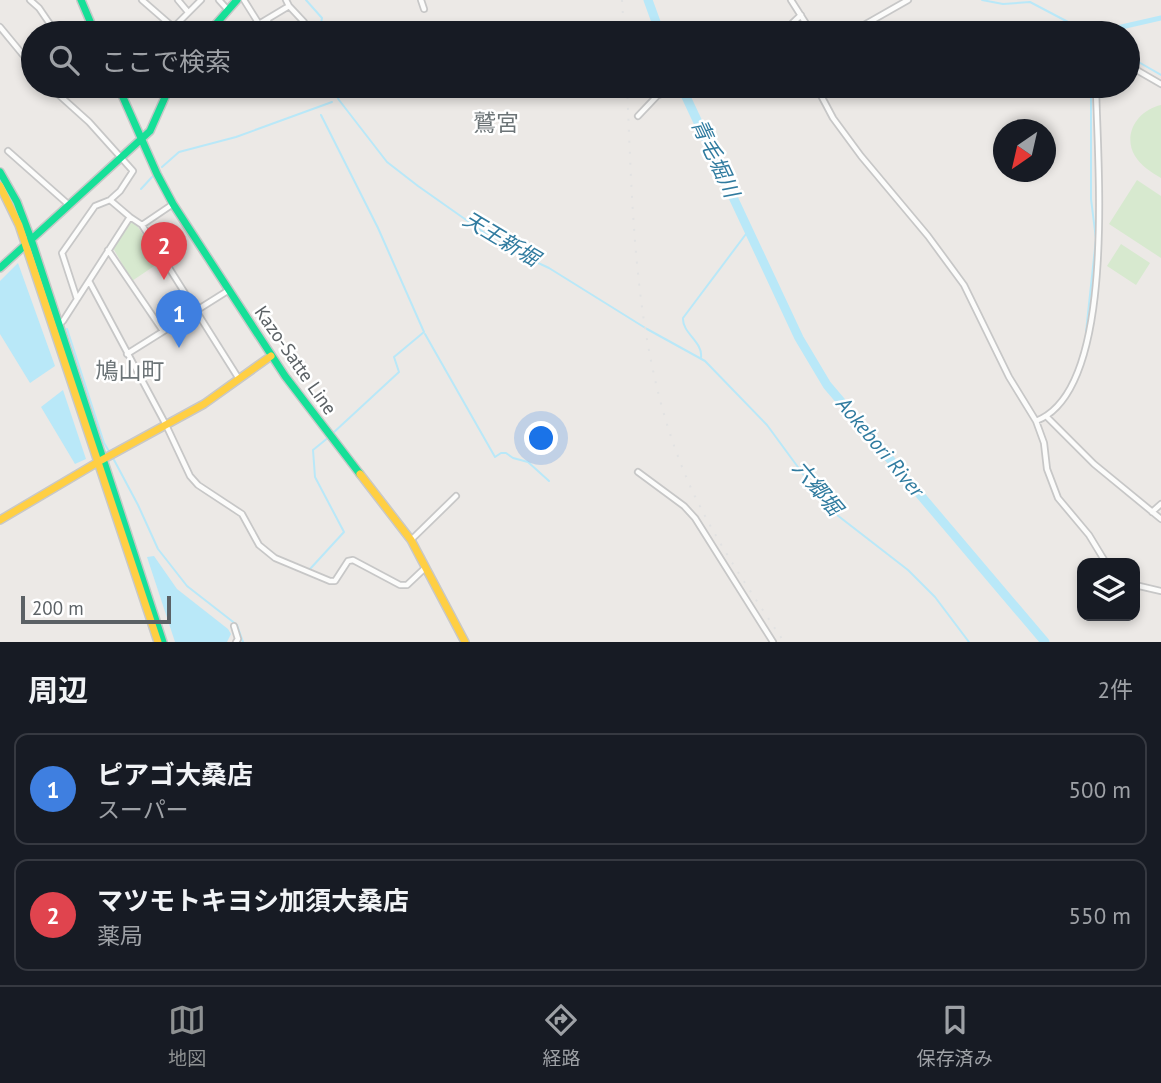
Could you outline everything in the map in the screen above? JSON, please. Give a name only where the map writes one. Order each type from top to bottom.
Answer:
[{"type":"street","points":[[30,0],[48,21]]},
{"type":"street","points":[[81,0],[90,21]]},
{"type":"street","points":[[142,0],[166,21]]},
{"type":"street","points":[[178,0],[188,12]]},
{"type":"street","points":[[179,21],[201,0]]},
{"type":"street","points":[[219,0],[228,10]]},
{"type":"street","points":[[218,21],[237,0]]},
{"type":"street","points":[[244,0],[258,21]]},
{"type":"street","points":[[286,0],[303,21]]},
{"type":"street","points":[[421,0],[424,9]]},
{"type":"street","points":[[791,0],[805,21]]},
{"type":"street","points":[[871,21],[908,0]]},
{"type":"street","points":[[265,21],[289,6]]},
{"type":"street","points":[[795,21],[801,15]]},
{"type":"street","points":[[0,27],[21,52]]},
{"type":"street","points":[[1140,72],[1161,84]]},
{"type":"street","points":[[62,98],[89,122],[133,171],[110,201],[95,206],[62,253],[77,300]]},
{"type":"street","name":"Kazo-Satte Line","points":[[123,98],[173,204],[271,356],[411,540],[465,642]]},
{"type":"street","points":[[0,268],[141,140],[153,125],[165,98]]},
{"type":"street","points":[[638,116],[655,98]]},
{"type":"street","points":[[822,98],[833,118],[861,156],[928,236],[964,285],[1009,377],[1037,421],[1044,443],[1047,468],[1058,499],[1089,535],[1103,558]]},
{"type":"street","points":[[1037,421],[1047,417],[1065,398],[1076,378],[1092,319],[1100,224],[1096,98]]},
{"type":"street","points":[[8,151],[69,205]]},
{"type":"street","points":[[0,172],[17,202],[158,642]]},
{"type":"street","points":[[0,186],[28,242]]},
{"type":"street","points":[[110,201],[142,225],[240,379]]},
{"type":"street","points":[[142,225],[173,204]]},
{"type":"street","points":[[56,326],[77,300],[130,217]]},
{"type":"street","points":[[108,250],[163,331]]},
{"type":"street","points":[[89,281],[166,425],[190,476],[198,485],[242,514],[259,545],[275,558],[330,581],[335,581],[348,561],[353,560],[400,585],[407,585],[425,568]]},
{"type":"street","points":[[127,354],[229,289]]},
{"type":"street","points":[[0,520],[100,460],[204,404],[271,356]]},
{"type":"street","points":[[1047,417],[1094,464],[1161,519]]},
{"type":"street","points":[[100,460],[163,642]]},
{"type":"street","points":[[638,472],[684,506],[695,518],[773,642]]},
{"type":"street","points":[[411,540],[456,496]]},
{"type":"street","points":[[1152,512],[1161,504]]},
{"type":"street","points":[[1140,585],[1161,591]]},
{"type":"street","points":[[234,626],[238,639],[236,642]]},
{"type":"green space","points":[[1161,105],[1161,178],[1137,160],[1130,139],[1134,124],[1139,118],[1145,112]]},
{"type":"green space","points":[[1137,180],[1161,196],[1161,258],[1109,224]]},
{"type":"green space","points":[[131,221],[138,227],[160,262],[132,281],[113,248]]},
{"type":"green space","points":[[1121,244],[1150,263],[1136,285],[1107,266]]},
{"type":"water","points":[[18,263],[55,366],[30,383],[0,334],[0,281]]},
{"type":"water","points":[[63,390],[86,459],[75,464],[41,407]]},
{"type":"water","points":[[154,556],[177,589],[228,629],[231,634],[227,642],[175,642],[147,557]]},
{"type":"waterway","name":"天王新堀","points":[[306,0],[322,18],[321,21]]},
{"type":"waterway","name":"青毛堀川","points":[[648,0],[656,21]]},
{"type":"waterway","points":[[982,0],[1003,4],[1030,2],[1066,21]]},
{"type":"waterway","points":[[1140,23],[1161,18]]},
{"type":"waterway","points":[[1140,63],[1161,75]]},
{"type":"waterway","name":"天王新堀","points":[[338,98],[387,162],[418,186],[506,248],[549,268],[647,329],[705,361],[767,425],[828,508],[908,570],[935,597],[969,642]]},
{"type":"waterway","name":"Aokebori River","points":[[687,98],[799,338],[827,385],[1045,642]]},
{"type":"waterway","points":[[1086,332],[1096,239],[1091,199],[1091,98]]},
{"type":"waterway","points":[[162,167],[179,152],[236,137],[332,102]]},
{"type":"waterway","points":[[321,115],[378,228],[424,332],[394,357],[399,372],[333,433]]},
{"type":"waterway","points":[[141,189],[152,177]]},
{"type":"waterway","points":[[701,357],[699,347],[686,328],[683,318],[749,230]]},
{"type":"waterway","points":[[67,329],[104,443],[110,453]]},
{"type":"waterway","points":[[425,334],[495,457],[506,453],[528,462],[549,481]]},
{"type":"waterway","points":[[310,569],[344,532],[315,477],[313,450],[329,437]]},
{"type":"waterway","points":[[113,458],[158,549],[187,586],[237,625],[243,642]]},
{"type":"railway","points":[[622,0],[623,21]]},
{"type":"railway","points":[[628,98],[640,290],[647,341],[672,440],[711,528],[784,642]]},
{"type":"traffic: fast","points":[[81,0],[90,21]]},
{"type":"traffic: fast","points":[[219,21],[237,0]]},
{"type":"traffic: fast","points":[[123,98],[173,204],[285,376],[360,474]]},
{"type":"traffic: fast","points":[[0,268],[150,131],[165,98]]},
{"type":"traffic: fast","points":[[0,172],[17,202],[31,239],[163,642]]},
{"type":"traffic: slow","points":[[0,186],[19,225],[158,642]]},
{"type":"traffic: slow","points":[[0,520],[204,404],[271,356]]},
{"type":"traffic: slow","points":[[360,474],[411,540],[465,642]]},
{"type":"place","name":"マツモトキヨシ加須大桑店","points":[[164,280]]},
{"type":"place","name":"ピアゴ大桑店","points":[[179,348]]},
{"type":"district","name":"鷲宮","points":[[496,123]]},
{"type":"district","name":"鳩山町","points":[[130,371]]},
{"type":"water label","name":"六郷堀","points":[[817,488]]}]
